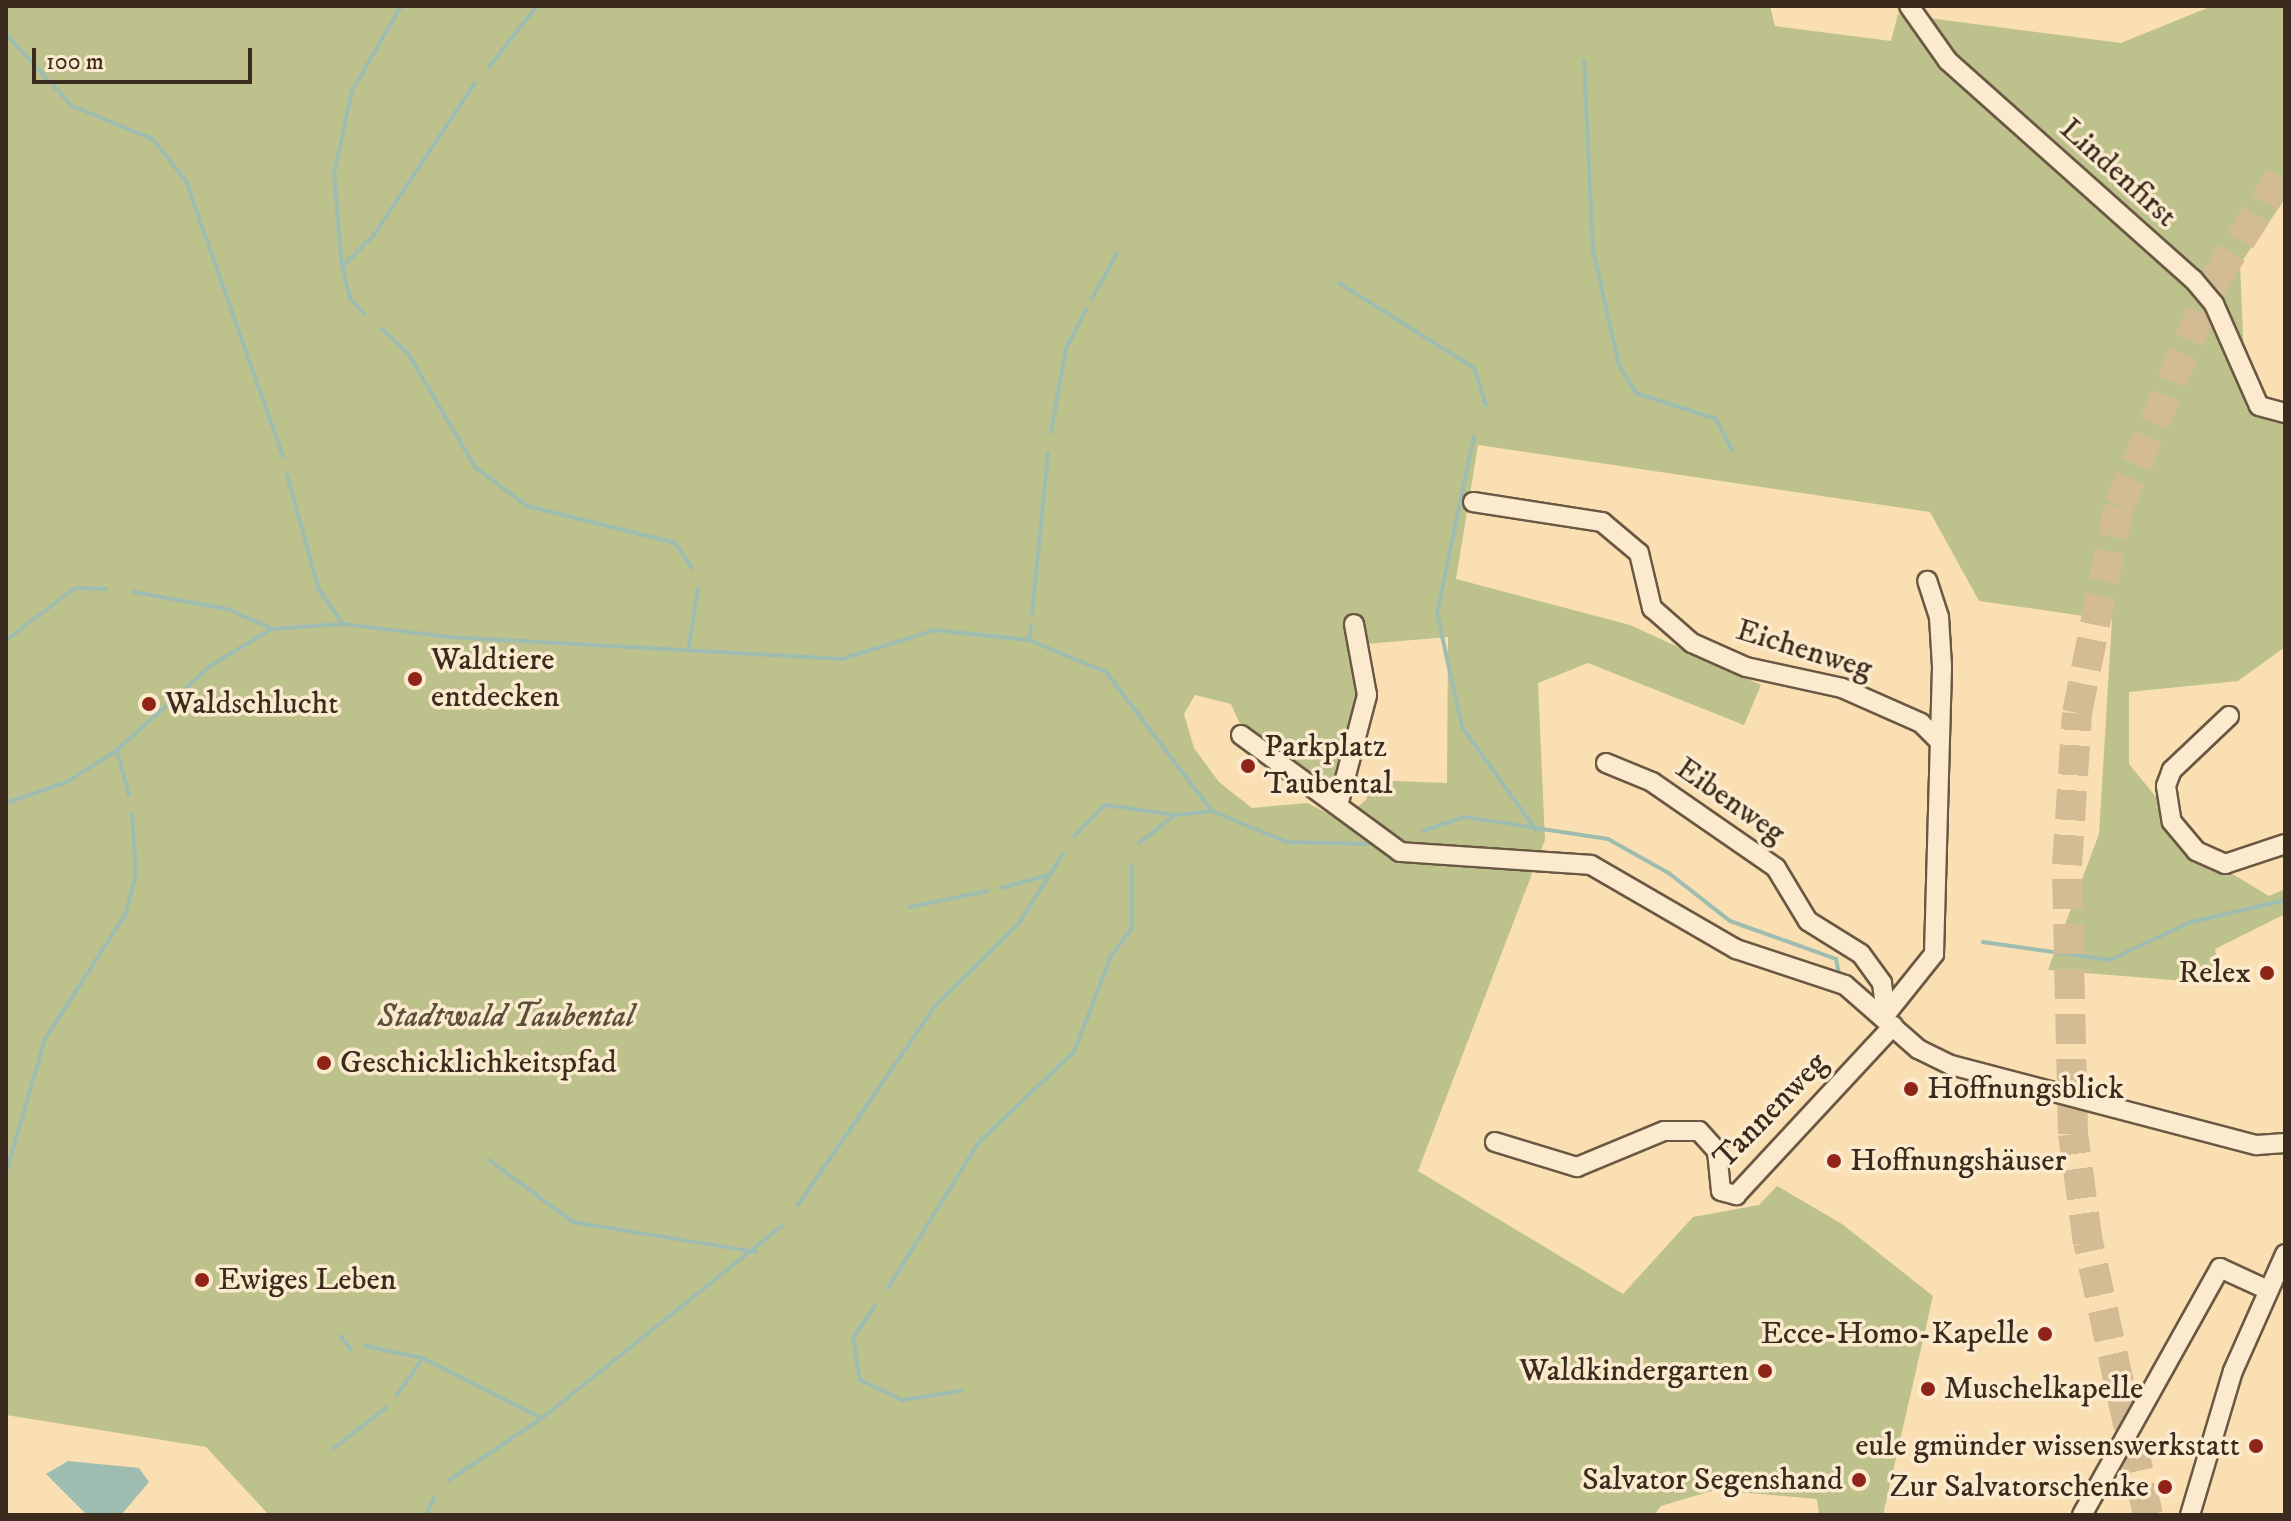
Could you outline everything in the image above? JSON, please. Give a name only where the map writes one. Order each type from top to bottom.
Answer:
[{"type":"street","name":"Lindenfirst","points":[[1909,6],[1913,21],[1948,61],[2193,279],[2214,304],[2259,406],[2285,413]]},
{"type":"street","name":"Eichenweg","points":[[1473,502],[1602,522],[1639,553],[1652,608],[1692,643],[1746,667],[1842,688],[1921,723],[1938,740]]},
{"type":"street","points":[[1889,1020],[1934,954],[1939,617],[1927,581]]},
{"type":"street","points":[[1339,802],[1367,695],[1354,624]]},
{"type":"street","points":[[2229,716],[2172,770],[2166,786],[2172,822],[2196,851],[2225,864],[2285,844]]},
{"type":"street","points":[[1241,735],[1339,802],[1400,852],[1591,865],[1736,949],[1845,985],[1889,1020],[1918,1049],[1982,1076],[2257,1145],[2285,1143]]},
{"type":"street","name":"Eibenweg","points":[[1606,763],[1652,782],[1776,868],[1808,921],[1861,954],[1882,983],[1889,1020]]},
{"type":"street","name":"Tannenweg","points":[[1495,1142],[1577,1167],[1664,1131],[1699,1131],[1717,1151],[1721,1191],[1736,1195],[1889,1020]]},
{"type":"street","points":[[2190,1515],[2233,1371],[2285,1254]]},
{"type":"street","points":[[2082,1515],[2220,1268],[2268,1290]]},
{"type":"green space","name":"Stadtwald Taubental","points":[[6,6],[1770,6],[1775,26],[1891,41],[1898,14],[2121,43],[2212,6],[2285,6],[2285,199],[2240,264],[2246,408],[2285,417],[2285,647],[2238,681],[2129,692],[2129,764],[2206,858],[2269,896],[2285,889],[2285,914],[2215,949],[2222,984],[2048,970],[2099,834],[2112,620],[1979,601],[1930,512],[1478,445],[1456,579],[1630,625],[1761,685],[1744,725],[1588,663],[1538,683],[1545,840],[1418,1171],[1623,1294],[1693,1217],[1759,1205],[1777,1186],[1842,1224],[1933,1296],[1883,1515],[1819,1515],[1817,1499],[1715,1490],[1661,1506],[1654,1515],[269,1515],[206,1447],[6,1415]],"holes":[[[1448,637],[1447,783],[1371,780],[1366,800],[1341,820],[1307,803],[1252,808],[1219,782],[1194,748],[1184,714],[1195,695],[1231,704],[1242,729],[1340,797],[1364,695],[1354,645]]]},
{"type":"shaded area","points":[[68,1461],[139,1468],[149,1482],[121,1515],[87,1515],[46,1474]]},
{"type":"waterway","points":[[342,267],[334,174],[352,91],[401,6]]},
{"type":"waterway","points":[[489,67],[537,6]]},
{"type":"waterway","points":[[6,34],[72,106],[153,139],[186,181],[283,456]]},
{"type":"waterway","points":[[1584,61],[1593,250],[1619,365],[1636,393],[1716,419],[1732,451]]},
{"type":"waterway","points":[[364,314],[350,298],[342,267],[374,235],[475,83]]},
{"type":"waterway","points":[[1092,299],[1117,253]]},
{"type":"waterway","points":[[1339,283],[1474,368],[1486,405]]},
{"type":"waterway","points":[[1051,432],[1066,349],[1086,309]]},
{"type":"waterway","points":[[382,329],[408,353],[475,467],[527,506],[675,543],[692,568]]},
{"type":"waterway","points":[[1474,436],[1437,613],[1462,727],[1536,830]]},
{"type":"waterway","points":[[1032,614],[1048,453]]},
{"type":"waterway","points":[[287,475],[319,590],[343,624]]},
{"type":"waterway","points":[[6,640],[75,588],[106,589]]},
{"type":"waterway","points":[[689,646],[698,589]]},
{"type":"waterway","points":[[134,592],[228,609],[270,628]]},
{"type":"waterway","points":[[6,803],[67,782],[117,750],[210,666],[271,629],[343,624],[449,637],[842,659],[935,630],[1029,640],[1106,672],[1212,811],[1287,842],[1371,844]]},
{"type":"waterway","points":[[1029,640],[1031,626]]},
{"type":"waterway","points":[[117,751],[129,795]]},
{"type":"waterway","points":[[1074,836],[1105,805],[1175,815],[1212,811]]},
{"type":"waterway","points":[[6,1173],[45,1039],[125,915],[136,874],[132,814]]},
{"type":"waterway","points":[[1139,843],[1174,816]]},
{"type":"waterway","points":[[1423,831],[1464,817],[1608,839],[1670,874],[1730,921],[1836,959],[1839,974]]},
{"type":"waterway","points":[[798,1205],[936,1005],[1019,923],[1063,854]]},
{"type":"waterway","points":[[888,1288],[979,1142],[1074,1052],[1111,956],[1132,928],[1132,865]]},
{"type":"waterway","points":[[1001,888],[1052,874]]},
{"type":"waterway","points":[[910,907],[987,891]]},
{"type":"waterway","points":[[1983,942],[2110,960],[2188,923],[2285,900]]},
{"type":"waterway","points":[[489,1160],[573,1222],[756,1252]]},
{"type":"waterway","points":[[365,1346],[423,1358],[542,1418],[782,1226]]},
{"type":"waterway","points":[[875,1306],[853,1338],[860,1380],[902,1400],[961,1391]]},
{"type":"waterway","points":[[341,1336],[350,1349]]},
{"type":"waterway","points":[[397,1395],[423,1358]]},
{"type":"waterway","points":[[334,1448],[386,1408]]},
{"type":"waterway","points":[[449,1480],[542,1418]]},
{"type":"waterway","points":[[426,1515],[434,1498]]},
{"type":"tunnel","points":[[2148,1515],[2088,1243],[2073,1134],[2067,865],[2077,713],[2119,506],[2216,278],[2285,170]]},
{"type":"place","name":"Waldtiere entdecken","points":[[415,679]]},
{"type":"place","name":"Waldschlucht","points":[[149,704]]},
{"type":"place","name":"Parkplatz Taubental","points":[[1248,766]]},
{"type":"place","name":"Relex","points":[[2267,973]]},
{"type":"place","name":"Geschicklichkeitspfad","points":[[324,1063]]},
{"type":"place","name":"Hoffnungsblick","points":[[1911,1089]]},
{"type":"place","name":"Hoffnungshäuser","points":[[1834,1161]]},
{"type":"place","name":"Ewiges Leben","points":[[202,1280]]},
{"type":"place","name":"Ecce-Homo-Kapelle","points":[[2045,1334]]},
{"type":"place","name":"Waldkindergarten","points":[[1765,1371]]},
{"type":"place","name":"Muschelkapelle","points":[[1928,1389]]},
{"type":"place","name":"eule gmünder wissenswerkstatt","points":[[2256,1446]]},
{"type":"place","name":"Salvator Segenshand","points":[[1859,1480]]},
{"type":"place","name":"Zur Salvatorschenke","points":[[2165,1487]]}]
